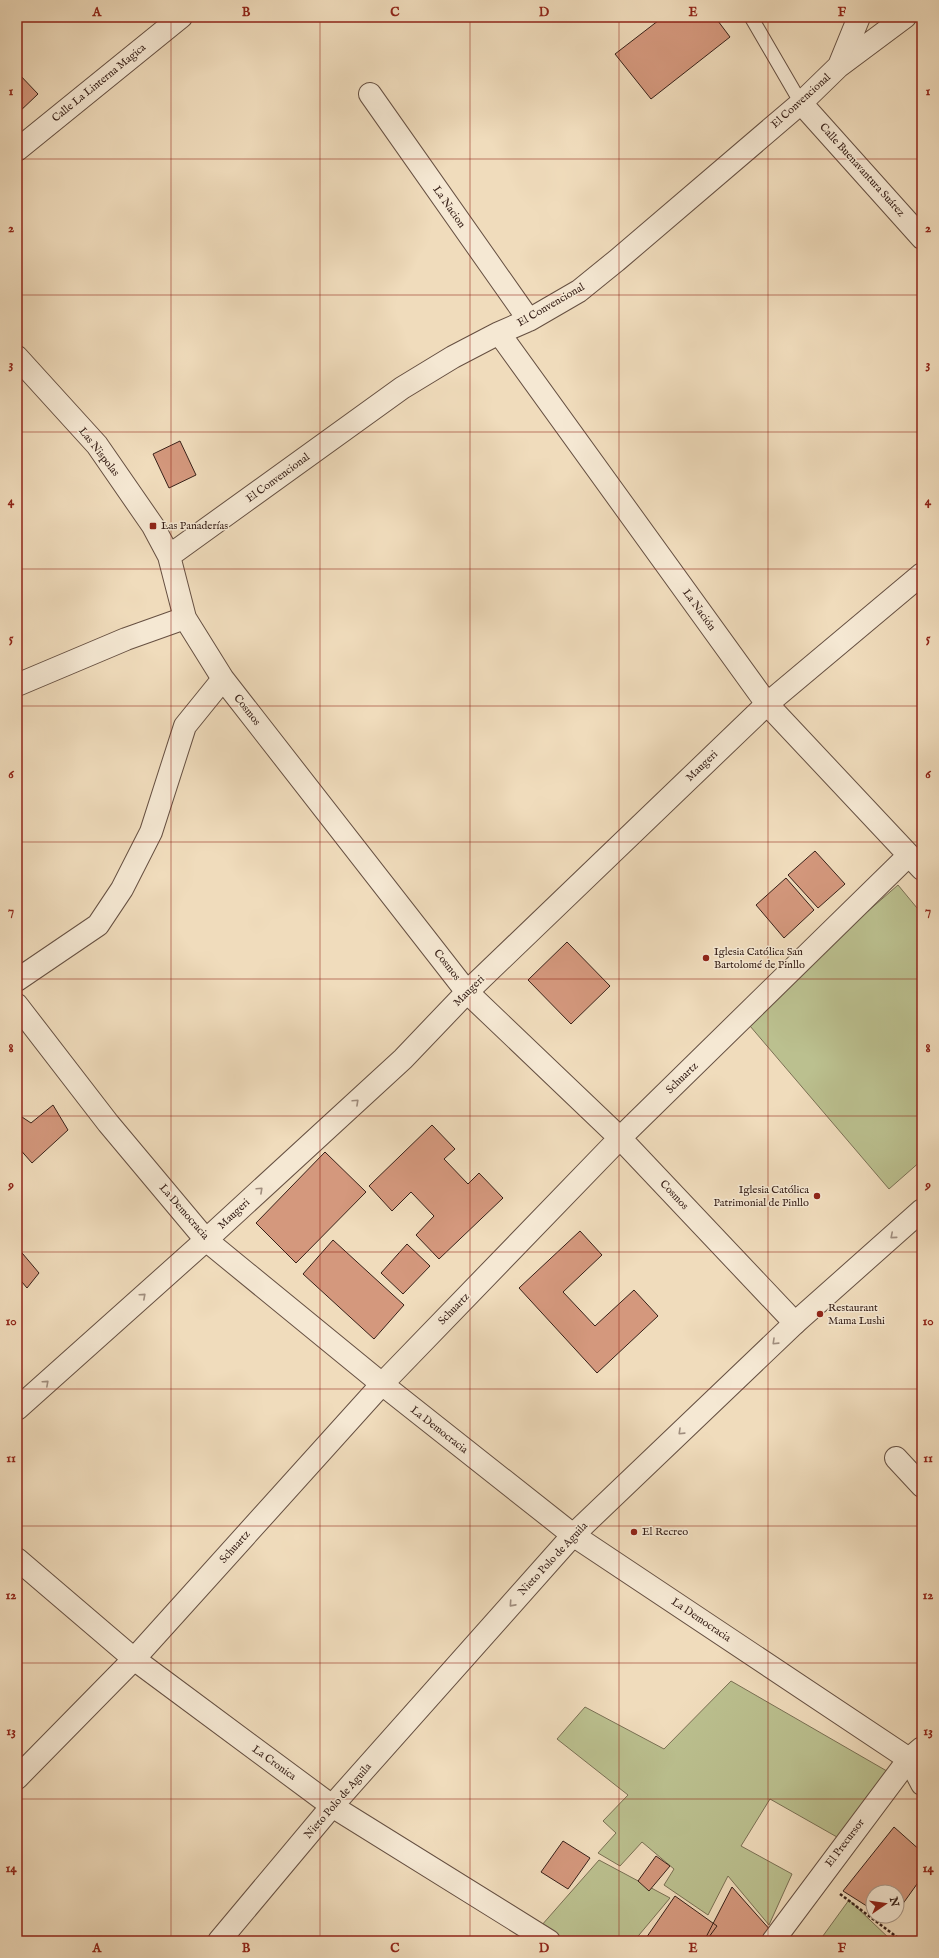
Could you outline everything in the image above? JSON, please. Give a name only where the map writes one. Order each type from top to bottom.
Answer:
[{"type":"street","name":"Calle La Linterna Magica","points":[[17,150],[181,17]]},
{"type":"street","points":[[838,67],[859,17]]},
{"type":"street","name":"El Convencional","points":[[169,556],[402,388],[453,357],[498,333],[529,320],[579,291],[801,103],[838,67],[904,17]]},
{"type":"street","name":"La Nacion","points":[[370,94],[529,320]]},
{"type":"street","name":"Calle Buenavantura Suárez","points":[[801,103],[922,238]]},
{"type":"street","name":"La Nación","points":[[498,333],[767,704],[915,863]]},
{"type":"street","name":"Las Nispolas","points":[[17,357],[97,445],[153,526],[169,556]]},
{"type":"street","name":"Cosmos","points":[[169,556],[185,618],[223,679],[467,992],[620,1138],[795,1323]]},
{"type":"street","name":"Maugeri","points":[[17,1409],[206,1240],[403,1058],[467,992],[767,704],[922,574]]},
{"type":"street","points":[[17,686],[126,639],[185,618]]},
{"type":"street","points":[[17,980],[98,925],[122,889],[151,832],[185,726],[223,679]]},
{"type":"street","name":"Schuartz","points":[[17,1778],[134,1659],[382,1384],[620,1138],[915,863]]},
{"type":"street","name":"La Democracia","points":[[17,1005],[108,1123],[206,1240],[382,1384],[573,1535],[915,1753],[922,1784]]},
{"type":"street","name":"Nieto Polo de Aguila","points":[[220,1941],[332,1806],[573,1535],[795,1323],[922,1210]]},
{"type":"street","points":[[896,1458],[922,1486]]},
{"type":"street","name":"La Cronica","points":[[17,1559],[134,1659],[332,1806],[549,1941]]},
{"type":"street","name":"El Precursor","points":[[772,1941],[915,1753]]},
{"type":"lane","points":[[751,17],[801,103]]},
{"type":"path","points":[[819,1878],[902,1941]]},
{"type":"green space","points":[[898,885],[922,914],[922,1160],[889,1189],[744,1019]]},
{"type":"green space","points":[[731,1681],[892,1774],[844,1841],[770,1799],[741,1846],[792,1874],[769,1925],[728,1876],[708,1915],[664,1885],[674,1869],[642,1842],[620,1866],[598,1853],[616,1833],[603,1821],[628,1795],[557,1739],[585,1707],[664,1749]]},
{"type":"green space","points":[[599,1860],[670,1898],[634,1941],[563,1941],[541,1926]]},
{"type":"green space","points":[[849,1900],[865,1915],[865,1924],[874,1924],[892,1941],[820,1940]]},
{"type":"building","points":[[663,17],[715,17],[730,37],[651,99],[615,54]]},
{"type":"building","points":[[17,72],[38,94],[17,114]]},
{"type":"building","points":[[180,441],[196,475],[169,488],[153,454]]},
{"type":"building","points":[[815,851],[845,884],[818,908],[788,875]]},
{"type":"building","points":[[786,878],[814,910],[784,938],[756,905]]},
{"type":"building","points":[[567,942],[610,986],[571,1024],[528,980]]},
{"type":"building","points":[[53,1105],[68,1130],[32,1163],[17,1146],[17,1116],[19,1115],[31,1123]]},
{"type":"building","points":[[432,1125],[455,1149],[444,1159],[468,1184],[479,1173],[503,1198],[439,1259],[416,1235],[434,1216],[411,1192],[392,1211],[369,1186]]},
{"type":"building","points":[[325,1152],[366,1192],[296,1263],[256,1223]]},
{"type":"building","points":[[580,1231],[602,1255],[563,1292],[595,1326],[634,1290],[658,1316],[597,1373],[519,1288]]},
{"type":"building","points":[[333,1240],[404,1305],[374,1339],[303,1274]]},
{"type":"building","points":[[407,1244],[430,1266],[403,1294],[381,1273]]},
{"type":"building","points":[[17,1247],[39,1273],[27,1288],[17,1276]]},
{"type":"building","points":[[894,1827],[922,1852],[922,1877],[905,1901],[905,1884],[865,1884],[865,1905],[843,1891]]},
{"type":"building","points":[[563,1841],[590,1858],[568,1889],[541,1872]]},
{"type":"building","points":[[656,1856],[670,1866],[649,1891],[638,1881]]},
{"type":"building","points":[[732,1887],[772,1932],[766,1941],[704,1941]]},
{"type":"building","points":[[675,1896],[717,1926],[706,1941],[644,1941]]},
{"type":"place","name":"Las Panaderías","points":[[153,526]]},
{"type":"place","name":"Iglesia Católica San Bartolomé de Pinllo","points":[[706,958]]},
{"type":"place","name":"Iglesia Católica Patrimonial de Pinllo","points":[[817,1196]]},
{"type":"place","name":"Restaurant Mama Lushi","points":[[820,1314]]},
{"type":"place","name":"El Recreo","points":[[634,1532]]}]
